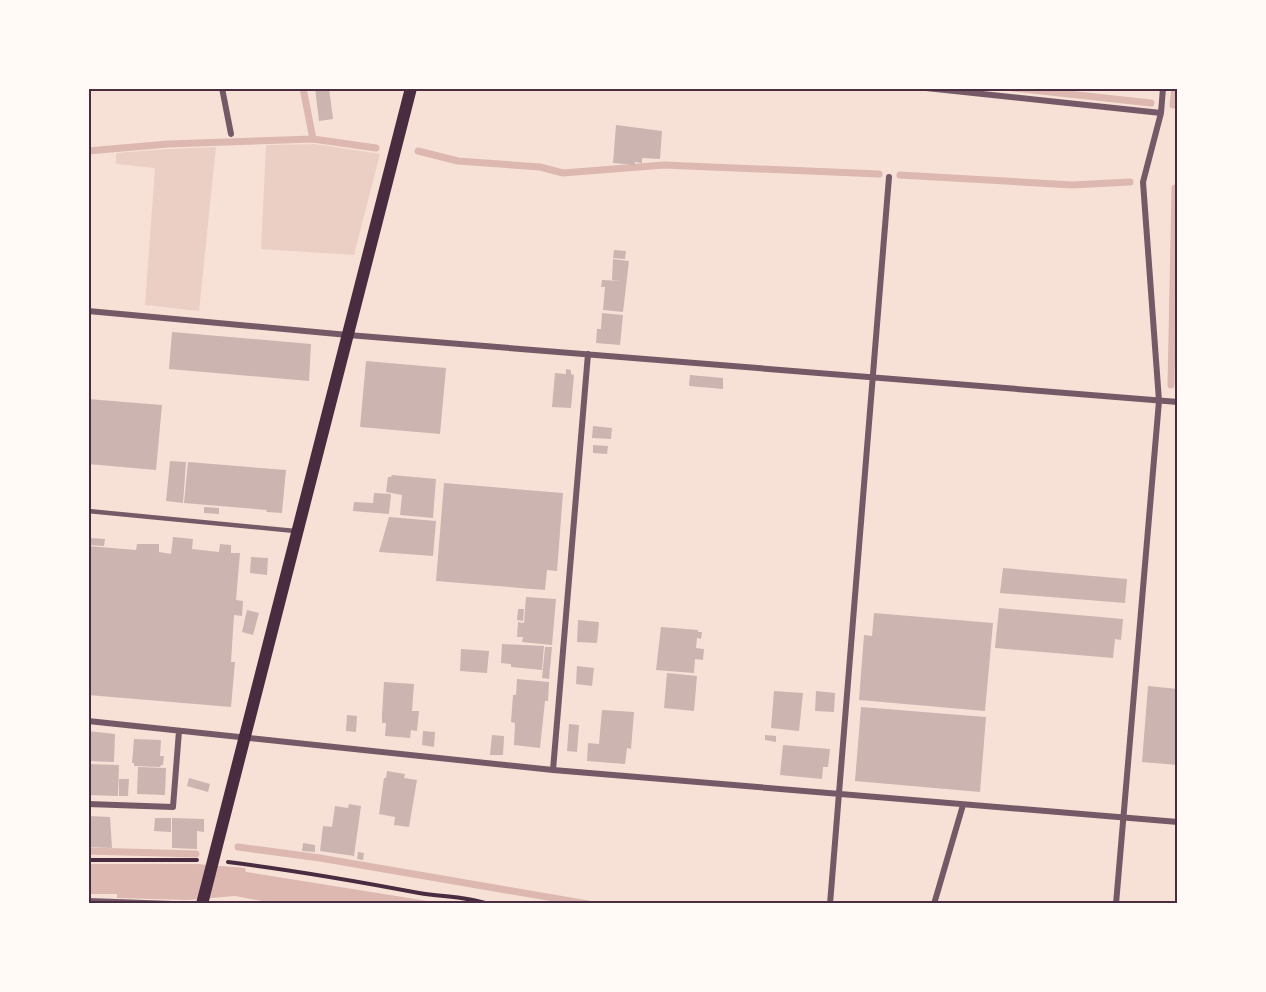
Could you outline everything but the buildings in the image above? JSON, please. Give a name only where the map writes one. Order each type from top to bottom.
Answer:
[{"type":"main road","points":[[202,902],[411,88]]},
{"type":"street","points":[[222,88],[231,134]]},
{"type":"street","points":[[926,88],[1161,113]]},
{"type":"street","points":[[1116,903],[1159,401],[1143,182],[1161,113],[1163,88]]},
{"type":"street","points":[[830,903],[889,177]]},
{"type":"street","points":[[88,311],[348,335],[1178,402]]},
{"type":"street","points":[[553,770],[588,354]]},
{"type":"street","points":[[88,722],[553,770],[1178,822]]},
{"type":"street","points":[[88,804],[173,807],[179,730]]},
{"type":"street","points":[[934,903],[963,805]]},
{"type":"street","points":[[88,901],[172,903]]},
{"type":"lane","points":[[88,511],[298,531]]},
{"type":"path","points":[[88,860],[213,860],[303,871],[488,903]]},
{"type":"shaded area","points":[[315,144],[380,154],[354,255],[261,249],[266,145]]},
{"type":"shaded area","points":[[216,147],[199,311],[145,305],[155,168],[116,164],[116,153]]},
{"type":"shaded area","points":[[89,864],[197,864],[245,868],[246,872],[440,903],[278,904],[235,896],[188,900],[117,898],[117,894],[89,894]]},
{"type":"waterway","points":[[303,88],[313,139]]},
{"type":"waterway","points":[[1013,88],[1151,103]]},
{"type":"waterway","points":[[1173,105],[1175,88]]},
{"type":"waterway","points":[[88,151],[168,144],[313,139],[376,148]]},
{"type":"waterway","points":[[418,151],[458,161],[540,167],[563,173],[664,165],[879,174]]},
{"type":"waterway","points":[[900,175],[1072,185],[1130,182]]},
{"type":"waterway","points":[[1171,385],[1175,188],[1178,188]]},
{"type":"waterway","points":[[238,847],[320,858],[588,904]]},
{"type":"waterway","points":[[88,851],[196,854]]}]
